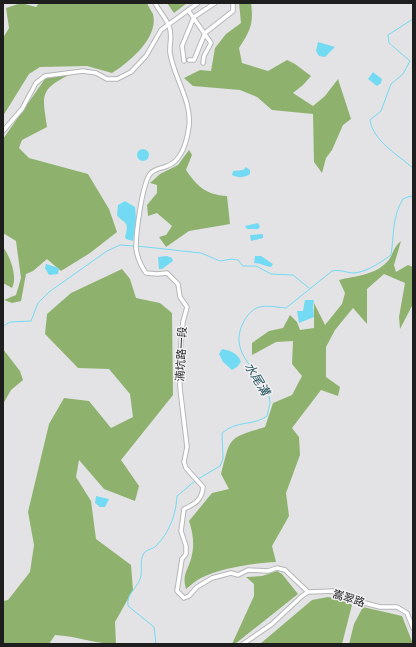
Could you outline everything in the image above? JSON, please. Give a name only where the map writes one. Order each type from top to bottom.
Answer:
[{"type":"street","name":"湳坑路一段","points":[[155,3],[168,24],[172,36],[170,51],[172,65],[190,114],[189,127],[182,152],[175,162],[154,169],[150,174],[146,184],[136,249],[142,268],[146,273],[167,273],[178,284],[180,297],[187,307],[183,322],[179,364],[180,388],[187,447],[184,462],[186,468],[203,487],[202,494],[197,503],[184,508],[181,531],[186,546],[177,591],[179,595],[184,598],[189,596],[197,586],[220,576],[231,573],[238,575],[248,570],[268,571],[277,568],[285,570],[308,592]]},
{"type":"street","points":[[3,131],[22,109],[36,84],[45,76],[83,71],[96,73],[107,79],[117,79],[131,72],[146,56],[161,30],[198,3]]},
{"type":"street","points":[[184,61],[182,46],[194,17],[215,3]]},
{"type":"street","points":[[189,60],[194,60],[197,56],[205,33],[233,11],[233,3]]},
{"type":"street","points":[[188,10],[211,43],[204,56],[203,63]]},
{"type":"street","name":"嵩翠路","points":[[308,592],[336,591],[361,602],[380,606],[397,607],[407,613],[413,628]]},
{"type":"street","points":[[243,644],[272,624],[308,592]]},
{"type":"green space","points":[[21,3],[36,7],[39,3],[147,3],[153,14],[154,23],[152,32],[141,48],[126,63],[112,73],[87,66],[40,67],[29,74],[3,116],[3,38],[9,28],[6,8]]},
{"type":"green space","points":[[167,3],[187,3],[174,13]]},
{"type":"green space","points":[[239,3],[251,3],[252,10],[250,27],[239,48],[242,63],[268,71],[287,60],[295,64],[311,76],[293,93],[313,106],[325,96],[338,79],[351,119],[343,125],[332,150],[326,158],[322,173],[314,162],[313,114],[272,110],[257,97],[240,90],[193,86],[184,78],[200,70],[211,71],[215,48],[226,34],[241,23]]},
{"type":"green space","points":[[69,75],[59,80],[47,90],[44,108],[47,127],[22,140],[19,148],[29,158],[88,174],[109,209],[117,232],[90,253],[61,271],[47,259],[33,271],[26,274],[21,301],[12,303],[4,300],[16,295],[21,278],[16,241],[3,233],[3,139],[47,76]]},
{"type":"green space","points":[[189,150],[192,155],[186,170],[194,181],[203,189],[213,194],[227,196],[230,224],[189,231],[166,247],[159,237],[166,235],[172,226],[157,213],[148,216],[147,205],[157,193],[157,185],[150,183],[160,174],[178,165]]},
{"type":"green space","points":[[401,241],[394,265],[396,272],[408,265],[413,267],[413,304],[400,329],[399,317],[405,283],[384,274],[367,289],[367,324],[353,308],[335,330],[326,347],[326,377],[340,387],[338,396],[321,390],[292,428],[299,437],[300,455],[286,493],[289,516],[272,546],[276,562],[248,565],[218,571],[199,579],[186,589],[185,577],[191,559],[193,544],[189,521],[212,493],[229,489],[221,474],[229,446],[237,437],[265,427],[273,403],[292,395],[302,376],[292,364],[293,341],[276,342],[252,355],[252,343],[269,331],[283,328],[290,315],[297,322],[300,330],[314,328],[314,303],[325,325],[342,304],[345,293],[339,280],[377,270],[389,260],[396,246]]},
{"type":"green space","points":[[3,247],[14,273],[14,283],[12,288],[3,283]]},
{"type":"green space","points":[[122,269],[130,279],[136,298],[160,303],[172,313],[173,395],[121,460],[139,486],[135,501],[104,489],[79,460],[76,477],[91,501],[96,539],[131,565],[133,590],[115,622],[116,644],[101,643],[55,635],[49,644],[3,644],[3,601],[8,600],[30,572],[34,545],[28,512],[49,424],[64,398],[89,401],[111,428],[133,417],[130,394],[109,369],[78,368],[45,334],[47,314],[71,293]]},
{"type":"green space","points":[[3,349],[20,371],[23,380],[11,390],[3,404]]},
{"type":"green space","points":[[277,571],[282,574],[298,594],[235,644],[232,644],[254,596],[254,584],[246,577],[262,576]]},
{"type":"green space","points":[[328,597],[344,600],[352,605],[342,644],[260,644],[312,600]]},
{"type":"green space","points":[[363,607],[402,616],[413,644],[349,644],[354,624]]},
{"type":"water","points":[[318,42],[335,47],[325,57],[319,56],[316,51]]},
{"type":"water","points":[[373,72],[382,79],[381,83],[377,86],[368,79]]},
{"type":"water","points":[[143,149],[147,151],[149,155],[147,159],[143,161],[139,159],[137,155],[139,151]]},
{"type":"water","points":[[246,167],[250,170],[250,174],[241,177],[232,175],[233,171],[243,170]]},
{"type":"water","points":[[125,201],[135,207],[136,219],[133,241],[126,239],[127,225],[117,215],[118,205]]},
{"type":"water","points":[[258,223],[260,227],[258,229],[247,229],[245,226]]},
{"type":"water","points":[[263,234],[263,238],[251,241],[250,235]]},
{"type":"water","points":[[167,256],[172,258],[173,261],[162,269],[159,269],[158,257]]},
{"type":"water","points":[[255,256],[261,256],[273,264],[271,267],[254,263]]},
{"type":"water","points":[[46,264],[59,268],[58,274],[49,275],[45,268]]},
{"type":"water","points":[[305,300],[314,300],[314,317],[299,323],[297,311],[303,311]]},
{"type":"water","points":[[222,349],[238,356],[241,362],[237,367],[232,370],[223,362],[219,354]]},
{"type":"water","points":[[96,496],[109,499],[105,507],[100,507],[95,503]]},
{"type":"waterway","name":"水尾溝","points":[[413,19],[388,35],[389,43],[410,61],[403,74],[391,84],[381,111],[370,120],[372,128],[381,141],[413,168]]},
{"type":"waterway","name":"水尾溝","points":[[198,479],[220,466],[223,459],[222,433],[234,426],[257,421],[267,416],[270,401],[267,390],[248,363],[239,344],[239,333],[248,315],[257,308],[267,306],[286,308],[332,271],[338,270],[354,273],[364,271],[391,255],[395,219],[399,206],[403,199],[410,196],[413,198]]},
{"type":"waterway","points":[[3,326],[10,322],[31,321],[38,303],[49,292],[107,251],[120,245],[134,246]]},
{"type":"waterway","points":[[137,246],[201,253],[220,261],[232,259],[238,260],[243,266],[256,266],[271,274],[293,275],[309,288]]},
{"type":"waterway","name":"水尾溝","points":[[156,644],[154,627],[128,606],[128,601],[130,594],[141,576],[142,557],[144,553],[156,546],[161,541],[171,523],[177,496],[195,481]]}]
